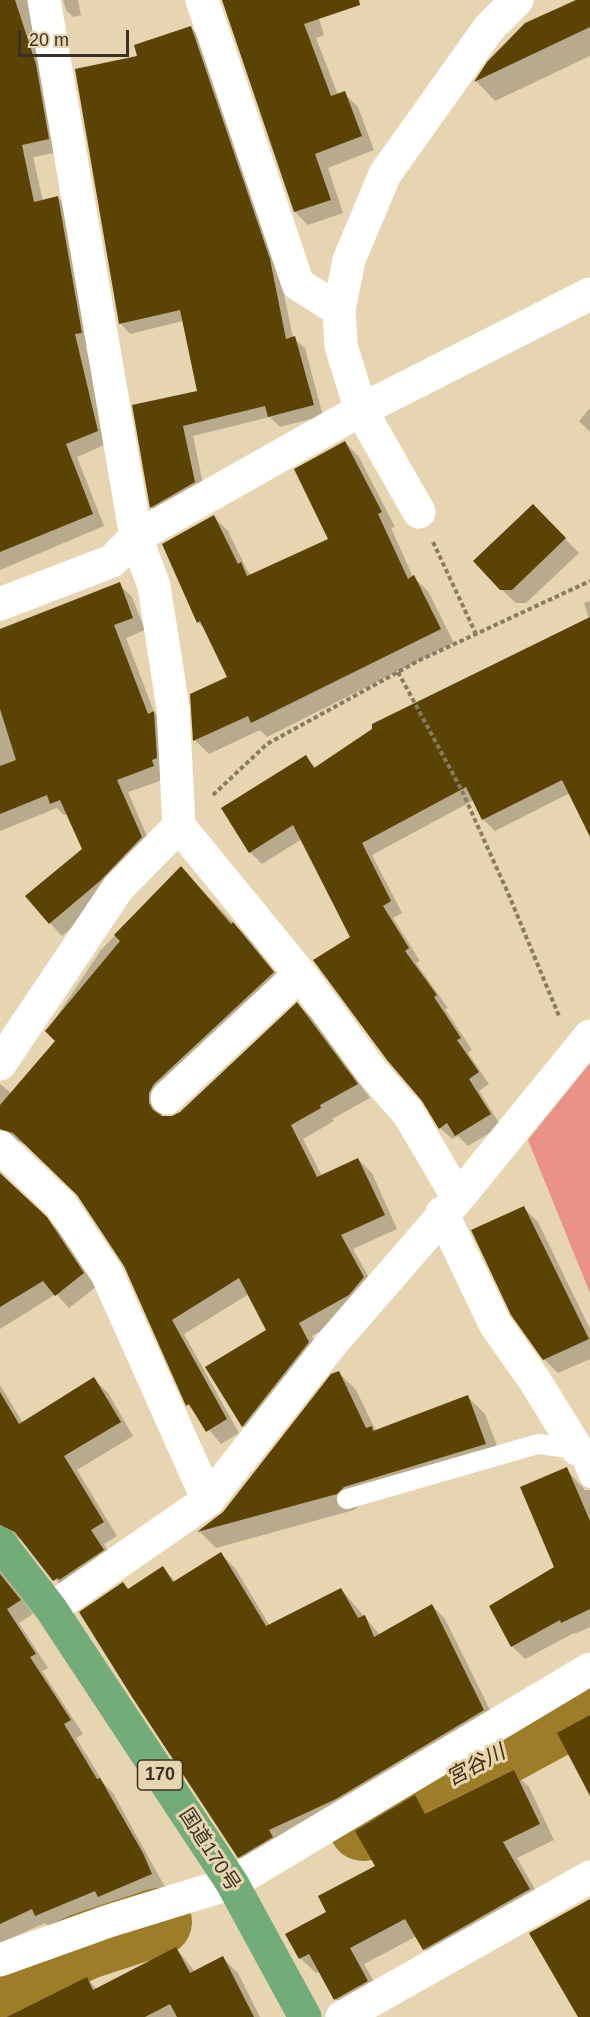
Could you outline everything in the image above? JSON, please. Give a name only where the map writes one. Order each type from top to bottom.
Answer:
[{"type":"highway","name":"国道170号","points":[[2,1552],[51,1610],[232,1883],[305,2017]]},
{"type":"street","points":[[44,0],[136,537],[154,586],[173,708],[179,826],[300,974],[372,1072],[408,1113],[450,1205],[495,1324],[536,1381],[577,1449]]},
{"type":"street","points":[[202,0],[298,284],[339,310]]},
{"type":"street","points":[[419,512],[361,410],[341,346],[339,310],[349,260],[385,174],[489,28],[517,0]]},
{"type":"street","points":[[0,604],[112,561],[136,537],[361,410],[590,294]]},
{"type":"street","points":[[0,1064],[118,888],[179,826]]},
{"type":"street","points":[[167,1098],[300,974]]},
{"type":"street","points":[[51,1610],[208,1500],[332,1343],[582,1045]]},
{"type":"street","points":[[0,1147],[61,1205],[107,1274],[208,1500]]},
{"type":"street","points":[[0,1960],[109,1921],[232,1883],[590,1669]]},
{"type":"street","points":[[342,2017],[590,1876]]},
{"type":"street","points":[[0,1938],[51,1917],[120,1895]]},
{"type":"lane","points":[[347,1498],[538,1444],[577,1449],[590,1478]]},
{"type":"path","points":[[419,512],[476,634]]},
{"type":"path","points":[[179,826],[267,744],[398,672],[590,580]]},
{"type":"path","points":[[398,672],[461,789],[508,893],[582,1045]]},
{"type":"shaded area","points":[[590,1063],[590,1293],[528,1140]]},
{"type":"building","points":[[0,0],[15,0],[36,64],[49,139],[22,145],[34,202],[58,196],[82,333],[75,334],[98,431],[66,444],[93,514],[0,552]]},
{"type":"building","points":[[222,0],[359,0],[360,5],[304,24],[331,96],[345,91],[362,136],[315,154],[331,200],[294,212]]},
{"type":"building","points":[[576,0],[590,0],[590,27],[474,82],[487,62],[525,23]]},
{"type":"building","points":[[191,26],[270,259],[286,339],[295,336],[314,405],[268,417],[265,406],[183,426],[195,482],[150,508],[132,405],[197,391],[180,310],[119,324],[75,69],[137,56],[134,45]]},
{"type":"building","points":[[345,441],[382,512],[378,514],[408,579],[414,575],[441,629],[251,723],[248,716],[193,741],[190,694],[227,677],[200,621],[197,623],[162,544],[214,515],[238,564],[241,562],[247,576],[328,539],[294,469]]},
{"type":"building","points":[[533,504],[566,538],[512,590],[500,590],[473,561]]},
{"type":"building","points":[[120,582],[133,618],[114,625],[148,714],[154,711],[157,758],[152,760],[154,766],[117,780],[142,837],[100,881],[49,924],[25,896],[82,849],[60,800],[50,804],[47,795],[0,814],[0,766],[16,760],[0,709],[0,629]]},
{"type":"building","points":[[590,617],[590,837],[562,780],[482,820],[466,787],[362,843],[391,901],[383,906],[409,948],[405,951],[437,995],[434,997],[461,1038],[457,1040],[479,1072],[469,1079],[491,1114],[455,1136],[447,1123],[439,1129],[422,1101],[387,1060],[313,960],[350,937],[293,825],[249,853],[221,808],[306,755],[314,768],[372,729],[372,724]]},
{"type":"building","points":[[181,866],[231,924],[233,922],[274,972],[154,1084],[149,1093],[149,1103],[153,1110],[162,1116],[172,1116],[180,1112],[297,1002],[358,1084],[320,1105],[321,1108],[291,1125],[317,1177],[358,1158],[385,1215],[341,1235],[364,1277],[349,1295],[299,1323],[309,1342],[242,1427],[205,1367],[266,1330],[239,1278],[172,1320],[227,1419],[206,1432],[189,1404],[186,1406],[124,1266],[77,1195],[13,1133],[0,1129],[0,1105],[55,1041],[45,1031],[120,941],[114,935]]},
{"type":"building","points":[[0,1173],[47,1217],[84,1273],[55,1296],[43,1281],[0,1307]]},
{"type":"building","points":[[524,1206],[589,1339],[543,1360],[511,1315],[471,1230]]},
{"type":"building","points":[[339,1371],[366,1428],[372,1426],[373,1431],[468,1395],[486,1444],[344,1487],[337,1494],[197,1532],[223,1512],[331,1374]]},
{"type":"building","points":[[94,1377],[121,1422],[64,1456],[104,1522],[91,1530],[104,1550],[59,1580],[58,1578],[53,1581],[15,1532],[0,1525],[0,1392],[19,1424]]},
{"type":"building","points":[[567,1467],[590,1521],[590,1609],[561,1623],[560,1620],[511,1647],[489,1606],[554,1567],[520,1487]]},
{"type":"building","points":[[221,1552],[266,1626],[341,1588],[358,1618],[365,1615],[374,1637],[432,1604],[484,1710],[336,1799],[269,1830],[273,1837],[238,1858],[79,1612],[123,1582],[128,1589],[163,1566],[173,1582]]},
{"type":"building","points":[[0,1574],[21,1600],[7,1609],[36,1654],[30,1657],[71,1720],[64,1724],[97,1779],[100,1778],[143,1853],[152,1874],[98,1897],[95,1891],[35,1916],[32,1909],[0,1924]]},
{"type":"building","points":[[590,1715],[590,1796],[557,1733]]},
{"type":"building","points":[[514,1770],[540,1824],[503,1842],[530,1889],[423,1950],[405,1919],[350,1948],[368,1981],[334,2000],[309,1954],[299,1959],[285,1934],[326,1912],[318,1896],[375,1866],[355,1831],[415,1795],[425,1814]]},
{"type":"building","points":[[590,1899],[590,2017],[578,2017],[529,1933]]},
{"type":"building","points":[[176,1947],[190,1973],[223,1956],[254,2017],[177,2017],[170,2004],[145,2017],[7,2017],[87,1977],[93,1990]]},
{"type":"waterway","name":"宮谷川","points":[[363,1827],[590,1704]]},
{"type":"waterway","name":"宮谷川","points":[[0,1986],[85,1946],[158,1922]]}]
